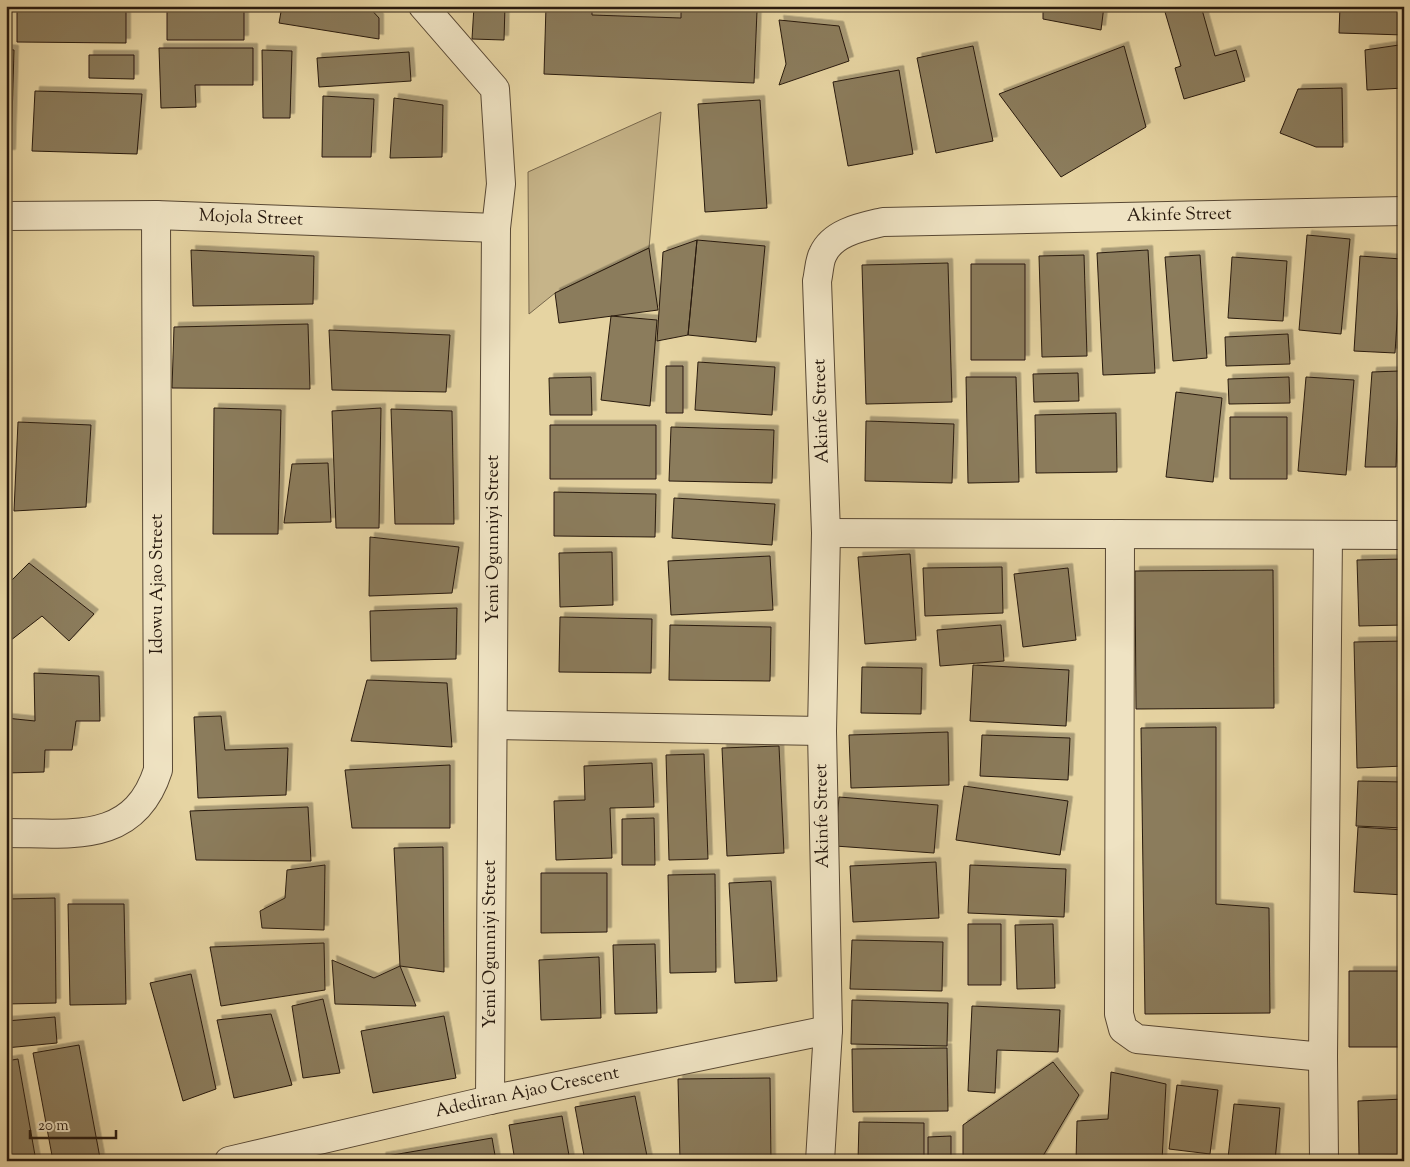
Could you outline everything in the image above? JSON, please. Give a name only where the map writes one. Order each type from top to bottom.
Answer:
[{"type":"street","name":"Yemi Ogunniyi Street","points":[[423,6],[495,89],[501,184],[496,228],[490,1100]]},
{"type":"street","name":"Akinfe Street","points":[[820,1161],[828,1030],[822,731],[826,532],[817,281],[822,254],[832,241],[854,228],[883,222],[1404,210]]},
{"type":"street","name":"Mojola Street","points":[[6,216],[156,215],[496,228]]},
{"type":"street","name":"Idowu Ajao Street","points":[[6,833],[70,832],[94,830],[119,824],[138,810],[152,791],[158,770],[156,215]]},
{"type":"street","points":[[826,532],[1404,534]]},
{"type":"street","points":[[1120,534],[1119,1014],[1122,1029],[1137,1038],[1323,1057]]},
{"type":"street","points":[[1324,1161],[1323,1057],[1328,535]]},
{"type":"street","points":[[493,724],[822,731]]},
{"type":"street","name":"Adediran Ajao Crescent","points":[[229,1161],[490,1100],[828,1030]]},
{"type":"shaded area","points":[[661,112],[649,248],[555,293],[529,314],[528,172]]},
{"type":"building","points":[[167,6],[244,6],[244,40],[167,40]]},
{"type":"building","points":[[282,6],[368,6],[379,18],[379,39],[279,23]]},
{"type":"building","points":[[474,6],[505,6],[504,40],[472,39]]},
{"type":"building","points":[[546,6],[592,6],[592,15],[681,18],[681,6],[732,6],[731,10],[757,11],[754,83],[544,74]]},
{"type":"building","points":[[1043,6],[1104,6],[1101,30],[1043,19]]},
{"type":"building","points":[[1185,6],[1201,6],[1215,56],[1236,50],[1245,81],[1184,99],[1175,68],[1181,66],[1165,12]]},
{"type":"building","points":[[1340,6],[1404,6],[1404,35],[1339,33]]},
{"type":"building","points":[[17,11],[126,11],[126,43],[17,42]]},
{"type":"building","points":[[779,20],[839,26],[849,61],[779,85],[786,64]]},
{"type":"building","points":[[1399,45],[1404,88],[1367,90],[1365,50]]},
{"type":"building","points":[[973,46],[993,141],[936,153],[917,58]]},
{"type":"building","points":[[1124,46],[1146,127],[1061,177],[999,94]]},
{"type":"building","points":[[159,48],[253,48],[253,85],[195,85],[196,107],[161,108]]},
{"type":"building","points":[[6,49],[14,50],[11,154],[6,154]]},
{"type":"building","points":[[262,50],[292,51],[290,118],[263,118]]},
{"type":"building","points":[[409,52],[411,81],[319,87],[317,58]]},
{"type":"building","points":[[89,55],[134,55],[134,79],[89,78]]},
{"type":"building","points":[[899,70],[913,154],[848,166],[833,82]]},
{"type":"building","points":[[1342,88],[1343,147],[1316,147],[1280,133],[1298,89]]},
{"type":"building","points":[[35,91],[142,94],[137,154],[32,151]]},
{"type":"building","points":[[323,96],[374,99],[371,157],[322,157]]},
{"type":"building","points":[[394,98],[443,105],[442,157],[390,158]]},
{"type":"building","points":[[760,100],[767,208],[705,212],[698,104]]},
{"type":"building","points":[[1307,235],[1350,239],[1341,334],[1299,330]]},
{"type":"building","points":[[697,240],[765,246],[756,342],[688,335]]},
{"type":"building","points":[[697,240],[688,335],[657,341],[663,252]]},
{"type":"building","points":[[649,248],[658,310],[559,323],[555,293]]},
{"type":"building","points":[[191,250],[314,256],[313,304],[193,306]]},
{"type":"building","points":[[1148,250],[1155,373],[1103,375],[1097,253]]},
{"type":"building","points":[[1084,255],[1087,356],[1042,357],[1039,256]]},
{"type":"building","points":[[1200,255],[1207,358],[1173,361],[1165,257]]},
{"type":"building","points":[[1360,256],[1401,259],[1395,353],[1354,351]]},
{"type":"building","points":[[1232,257],[1287,261],[1283,321],[1228,318]]},
{"type":"building","points":[[948,263],[952,402],[866,404],[862,265]]},
{"type":"building","points":[[971,264],[1025,264],[1025,360],[971,360]]},
{"type":"building","points":[[611,316],[657,320],[650,406],[601,400]]},
{"type":"building","points":[[308,324],[310,389],[172,388],[174,327]]},
{"type":"building","points":[[329,330],[450,335],[446,392],[332,390]]},
{"type":"building","points":[[1288,334],[1290,364],[1226,366],[1225,337]]},
{"type":"building","points":[[698,362],[775,367],[772,415],[695,410]]},
{"type":"building","points":[[666,366],[683,366],[683,413],[666,413]]},
{"type":"building","points":[[1399,371],[1396,467],[1365,467],[1372,372]]},
{"type":"building","points":[[1078,373],[1079,401],[1034,402],[1033,374]]},
{"type":"building","points":[[591,377],[592,415],[550,415],[549,378]]},
{"type":"building","points":[[966,377],[1016,377],[1019,482],[968,483]]},
{"type":"building","points":[[1289,377],[1290,403],[1229,404],[1228,379]]},
{"type":"building","points":[[1306,377],[1354,380],[1346,475],[1298,471]]},
{"type":"building","points":[[1176,392],[1222,398],[1213,482],[1166,477]]},
{"type":"building","points":[[214,408],[281,410],[278,534],[213,534]]},
{"type":"building","points":[[381,408],[379,528],[336,528],[332,411]]},
{"type":"building","points":[[391,409],[452,411],[454,524],[395,524]]},
{"type":"building","points":[[1116,413],[1117,472],[1036,473],[1035,415]]},
{"type":"building","points":[[1230,417],[1287,417],[1287,479],[1230,479]]},
{"type":"building","points":[[866,421],[954,424],[952,483],[865,481]]},
{"type":"building","points":[[18,422],[91,425],[86,507],[14,511]]},
{"type":"building","points":[[550,425],[656,425],[656,479],[550,479]]},
{"type":"building","points":[[671,427],[774,430],[772,483],[669,481]]},
{"type":"building","points":[[328,463],[331,522],[284,523],[292,464]]},
{"type":"building","points":[[554,492],[656,494],[655,537],[554,536]]},
{"type":"building","points":[[674,498],[775,504],[772,545],[672,538]]},
{"type":"building","points":[[370,537],[459,547],[452,593],[369,596]]},
{"type":"building","points":[[612,552],[613,605],[560,607],[559,553]]},
{"type":"building","points":[[910,554],[916,640],[865,644],[858,557]]},
{"type":"building","points":[[770,556],[773,610],[671,615],[668,561]]},
{"type":"building","points":[[1404,559],[1404,625],[1359,626],[1357,560]]},
{"type":"building","points":[[29,563],[94,614],[69,641],[42,616],[6,644],[6,586]]},
{"type":"building","points":[[1002,567],[1003,613],[925,616],[923,568]]},
{"type":"building","points":[[1068,568],[1076,640],[1023,647],[1014,574]]},
{"type":"building","points":[[1273,570],[1274,708],[1136,709],[1135,571]]},
{"type":"building","points":[[457,608],[456,659],[371,661],[370,611]]},
{"type":"building","points":[[560,617],[652,619],[651,673],[559,672]]},
{"type":"building","points":[[670,625],[771,627],[770,681],[669,680]]},
{"type":"building","points":[[1001,625],[1004,661],[940,666],[937,630]]},
{"type":"building","points":[[1404,641],[1404,766],[1357,768],[1354,642]]},
{"type":"building","points":[[973,665],[1069,670],[1066,726],[970,721]]},
{"type":"building","points":[[862,667],[922,668],[921,714],[861,713]]},
{"type":"building","points":[[34,673],[99,676],[100,721],[76,721],[72,750],[45,750],[44,772],[6,773],[6,718],[35,721]]},
{"type":"building","points":[[367,680],[447,683],[452,747],[351,741]]},
{"type":"building","points":[[221,716],[225,750],[288,748],[286,795],[198,798],[194,717]]},
{"type":"building","points":[[1216,727],[1216,904],[1269,908],[1270,1013],[1145,1014],[1141,728]]},
{"type":"building","points":[[948,732],[949,785],[851,788],[849,735]]},
{"type":"building","points":[[982,735],[1070,738],[1068,780],[980,776]]},
{"type":"building","points":[[779,746],[784,853],[727,856],[722,748]]},
{"type":"building","points":[[704,754],[708,859],[669,860],[666,755]]},
{"type":"building","points":[[652,763],[654,807],[610,808],[612,858],[556,860],[554,801],[585,800],[584,766]]},
{"type":"building","points":[[450,765],[450,828],[352,828],[345,770]]},
{"type":"building","points":[[1358,781],[1404,782],[1404,828],[1356,826]]},
{"type":"building","points":[[964,786],[1068,801],[1060,855],[956,840]]},
{"type":"building","points":[[839,797],[938,805],[934,853],[835,846]]},
{"type":"building","points":[[308,807],[311,861],[196,860],[190,811]]},
{"type":"building","points":[[654,818],[655,865],[622,865],[622,819]]},
{"type":"building","points":[[1358,827],[1404,830],[1404,895],[1354,892]]},
{"type":"building","points":[[443,847],[444,972],[400,966],[394,848]]},
{"type":"building","points":[[936,862],[939,918],[853,922],[850,866]]},
{"type":"building","points":[[325,865],[324,930],[262,928],[260,911],[285,898],[287,870]]},
{"type":"building","points":[[970,865],[1066,869],[1064,917],[968,913]]},
{"type":"building","points":[[541,873],[607,873],[607,932],[541,933]]},
{"type":"building","points":[[715,874],[716,972],[670,973],[668,875]]},
{"type":"building","points":[[771,881],[777,981],[735,983],[729,883]]},
{"type":"building","points":[[55,898],[56,1003],[6,1004],[6,899]]},
{"type":"building","points":[[68,904],[124,904],[126,1004],[70,1005]]},
{"type":"building","points":[[968,924],[1001,924],[1001,985],[968,985]]},
{"type":"building","points":[[1053,924],[1055,988],[1017,989],[1015,925]]},
{"type":"building","points":[[852,940],[943,942],[942,991],[850,989]]},
{"type":"building","points":[[324,943],[325,990],[221,1006],[210,947]]},
{"type":"building","points":[[655,944],[657,1013],[615,1014],[613,945]]},
{"type":"building","points":[[599,957],[601,1018],[541,1020],[539,960]]},
{"type":"building","points":[[332,960],[374,978],[400,966],[416,1006],[335,1004]]},
{"type":"building","points":[[1349,971],[1404,971],[1404,1047],[1349,1047]]},
{"type":"building","points":[[191,974],[216,1089],[183,1101],[150,983]]},
{"type":"building","points":[[323,999],[340,1073],[303,1078],[292,1006]]},
{"type":"building","points":[[852,1000],[948,1003],[947,1046],[851,1044]]},
{"type":"building","points":[[972,1006],[1060,1010],[1058,1052],[997,1050],[995,1093],[968,1091]]},
{"type":"building","points":[[271,1014],[292,1085],[234,1098],[217,1020]]},
{"type":"building","points":[[444,1016],[456,1078],[373,1093],[361,1031]]},
{"type":"building","points":[[55,1017],[57,1043],[6,1048],[6,1021]]},
{"type":"building","points":[[79,1045],[100,1158],[83,1161],[53,1161],[33,1053]]},
{"type":"building","points":[[947,1048],[948,1111],[853,1112],[852,1049]]},
{"type":"building","points":[[18,1059],[36,1161],[6,1161],[6,1061]]},
{"type":"building","points":[[1053,1062],[1079,1095],[1040,1161],[963,1161],[963,1125]]},
{"type":"building","points":[[1111,1072],[1166,1084],[1162,1161],[1076,1161],[1077,1121],[1108,1119]]},
{"type":"building","points":[[770,1078],[771,1161],[680,1161],[678,1079]]},
{"type":"building","points":[[1177,1085],[1218,1090],[1210,1154],[1169,1149]]},
{"type":"building","points":[[635,1096],[648,1161],[585,1161],[575,1107]]},
{"type":"building","points":[[1404,1099],[1404,1155],[1359,1156],[1358,1101]]},
{"type":"building","points":[[1234,1104],[1280,1108],[1275,1161],[1228,1158]]},
{"type":"building","points":[[562,1116],[570,1161],[515,1161],[509,1125]]},
{"type":"building","points":[[859,1122],[924,1123],[924,1161],[858,1161]]},
{"type":"building","points":[[951,1136],[951,1161],[928,1161],[928,1137]]},
{"type":"building","points":[[492,1138],[496,1161],[382,1161],[381,1157]]}]
